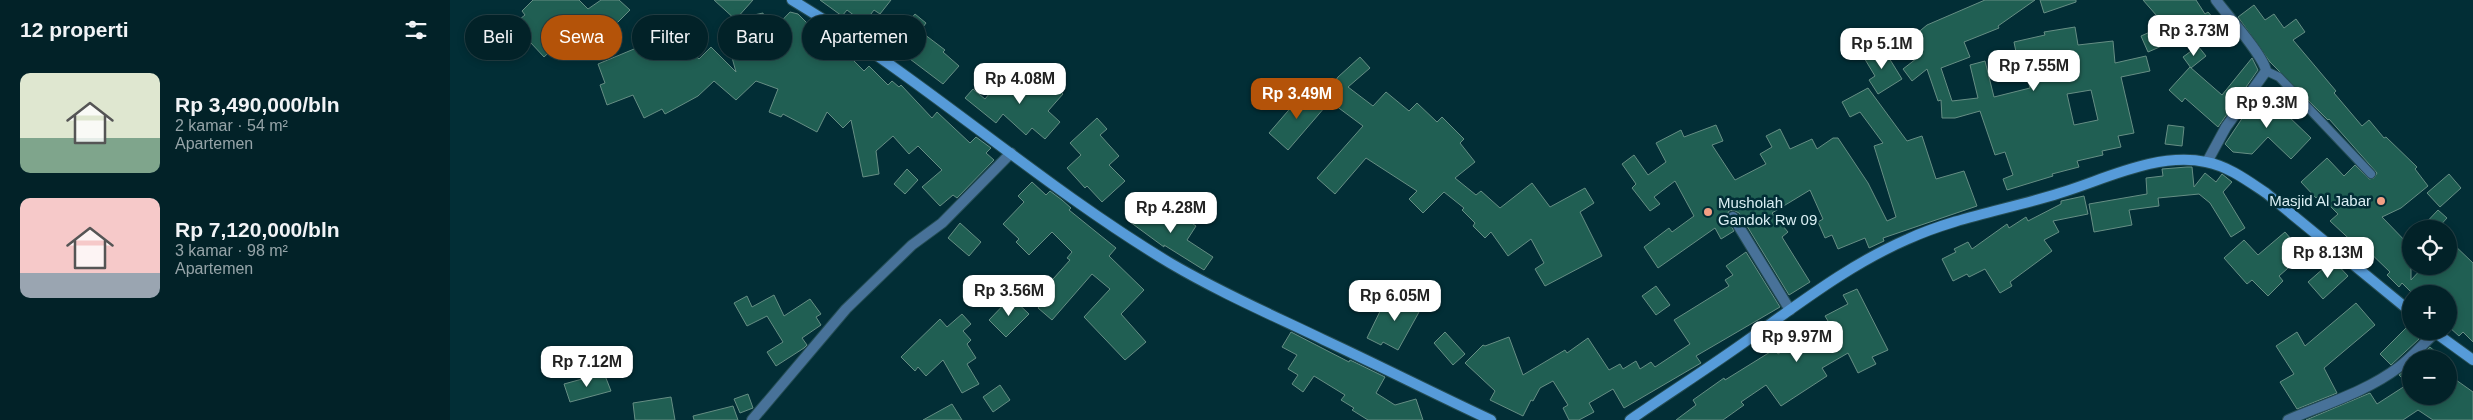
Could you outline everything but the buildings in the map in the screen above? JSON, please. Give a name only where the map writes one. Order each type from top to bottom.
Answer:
[{"type":"main road","points":[[792,0],[868,50],[1114,227],[1170,263],[1222,292],[1491,420]]},
{"type":"main road","points":[[1630,420],[1839,274],[1916,236],[1970,218],[2060,193],[2123,171],[2169,161],[2207,162],[2244,178],[2266,193],[2402,305]]},
{"type":"main road","points":[[2445,340],[2473,360]]},
{"type":"street","points":[[2207,162],[2226,127],[2266,71],[2265,66],[2216,0]]},
{"type":"street","points":[[752,420],[846,309],[912,245],[942,223],[1011,153]]},
{"type":"street","points":[[1733,217],[1790,310]]},
{"type":"street","points":[[2288,420],[2317,410],[2366,387],[2398,367],[2426,340]]},
{"type":"lane","points":[[2266,71],[2279,77],[2372,174]]},
{"type":"place","name":"Masjid Al Jabar","points":[[2381,201]]},
{"type":"place","name":"Musholah Gandok Rw 09","points":[[1708,212]]}]
